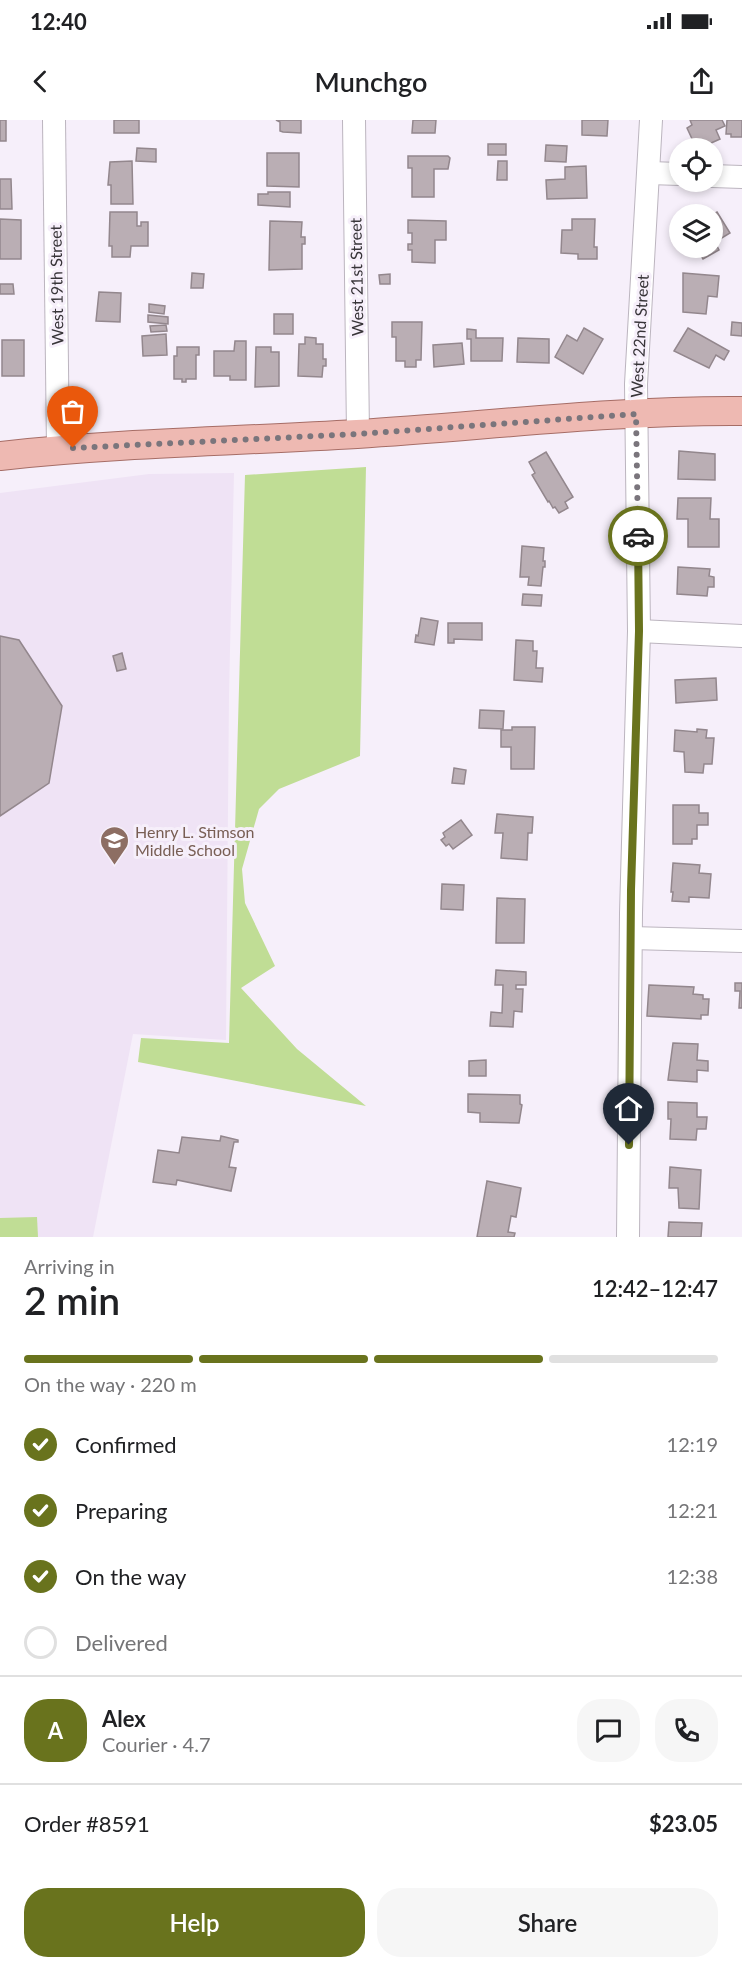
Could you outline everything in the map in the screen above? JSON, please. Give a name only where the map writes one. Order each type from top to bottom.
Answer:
[{"type":"main road","points":[[0,456],[58,449],[358,434],[636,414],[742,411]]},
{"type":"street","name":"West 19th Street","points":[[54,120],[58,449]]},
{"type":"street","name":"West 21st Street","points":[[354,120],[358,434]]},
{"type":"street","name":"West 22nd Street","points":[[628,1237],[634,772],[639,631],[636,414],[651,120]]},
{"type":"street","points":[[649,173],[669,174]]},
{"type":"street","points":[[723,176],[742,177]]},
{"type":"street","points":[[639,631],[742,636]]},
{"type":"street","points":[[631,938],[742,941]]},
{"type":"shaded area","name":"Henry L. Stimson Middle School","points":[[234,473],[229,695],[226,1040],[133,1034],[93,1237],[0,1237],[0,493],[149,474]]},
{"type":"green space","points":[[366,467],[360,756],[279,789],[259,809],[242,869],[245,903],[275,966],[241,988],[297,1049],[366,1106],[138,1062],[141,1038],[229,1043],[245,475]]},
{"type":"green space","points":[[37,1217],[38,1237],[0,1237],[0,1218]]},
{"type":"building","points":[[0,120],[6,120],[6,141],[0,141]]},
{"type":"building","points":[[114,120],[139,120],[139,133],[114,133]]},
{"type":"building","points":[[276,120],[301,120],[301,133],[280,131],[280,122]]},
{"type":"building","points":[[413,120],[436,120],[435,133],[412,133]]},
{"type":"building","points":[[582,120],[608,120],[607,136],[582,135]]},
{"type":"building","points":[[690,120],[722,120],[725,126],[716,130],[720,138],[692,138],[687,128],[692,125]]},
{"type":"building","points":[[727,120],[742,120],[742,137],[731,137],[731,134],[726,134]]},
{"type":"building","points":[[488,144],[506,144],[506,155],[488,155]]},
{"type":"building","points":[[546,145],[567,146],[566,162],[545,161]]},
{"type":"building","points":[[137,148],[156,149],[156,162],[136,161]]},
{"type":"building","points":[[267,153],[299,153],[299,187],[267,186]]},
{"type":"building","points":[[408,156],[448,156],[450,158],[448,169],[434,169],[434,197],[412,197],[412,168],[408,168]]},
{"type":"building","points":[[132,161],[133,204],[111,204],[111,185],[108,185],[110,162]]},
{"type":"building","points":[[498,161],[507,161],[507,180],[497,180]]},
{"type":"building","points":[[586,166],[587,198],[547,199],[546,180],[565,179],[565,167]]},
{"type":"building","points":[[0,179],[11,179],[12,209],[0,209]]},
{"type":"building","points":[[268,192],[290,192],[290,207],[258,205],[258,194],[268,194]]},
{"type":"building","points":[[110,212],[137,212],[137,226],[141,226],[141,222],[148,222],[148,246],[131,246],[130,257],[112,257],[112,246],[109,246]]},
{"type":"building","points":[[0,219],[21,220],[21,259],[0,259]]},
{"type":"building","points":[[572,219],[595,219],[594,247],[597,247],[597,259],[578,259],[578,254],[561,253],[562,230],[572,230]]},
{"type":"building","points":[[408,220],[446,221],[446,240],[435,240],[435,263],[412,262],[412,250],[408,250],[408,244],[412,244],[412,233],[408,233]]},
{"type":"building","points":[[270,221],[302,222],[301,237],[305,237],[305,244],[302,244],[302,269],[269,270]]},
{"type":"building","points":[[723,222],[730,233],[723,237]]},
{"type":"building","points":[[192,273],[204,274],[203,288],[191,288]]},
{"type":"building","points":[[683,273],[719,276],[717,297],[708,296],[706,314],[683,312]]},
{"type":"building","points":[[390,274],[390,284],[380,284],[379,275]]},
{"type":"building","points":[[0,284],[13,284],[14,294],[0,294]]},
{"type":"building","points":[[99,292],[121,293],[120,322],[96,321]]},
{"type":"building","points":[[149,304],[165,306],[164,314],[149,312]]},
{"type":"building","points":[[274,314],[293,314],[293,334],[274,334]]},
{"type":"building","points":[[148,315],[168,317],[168,324],[148,322]]},
{"type":"building","points":[[392,322],[422,322],[421,360],[416,360],[416,367],[405,367],[405,361],[396,361],[396,337],[392,337]]},
{"type":"building","points":[[732,322],[742,323],[742,336],[731,335]]},
{"type":"building","points":[[166,325],[167,331],[151,332],[150,326]]},
{"type":"building","points":[[584,328],[603,339],[583,374],[555,357],[567,335],[577,341]]},
{"type":"building","points":[[688,328],[729,351],[724,360],[716,355],[709,368],[674,351]]},
{"type":"building","points":[[467,329],[476,330],[476,338],[503,338],[502,361],[471,361],[471,339],[467,339]]},
{"type":"building","points":[[166,334],[167,355],[143,356],[142,336]]},
{"type":"building","points":[[305,337],[316,338],[316,344],[323,344],[323,359],[326,359],[326,366],[323,366],[322,377],[298,376],[299,344],[305,344]]},
{"type":"building","points":[[518,338],[549,339],[549,363],[517,362]]},
{"type":"building","points":[[2,340],[24,340],[24,376],[2,376]]},
{"type":"building","points":[[235,341],[246,341],[246,380],[230,380],[230,376],[214,376],[214,351],[234,351]]},
{"type":"building","points":[[462,343],[464,364],[434,367],[433,345]]},
{"type":"building","points":[[177,347],[199,347],[199,355],[196,355],[196,379],[186,379],[186,382],[182,382],[182,379],[174,379],[174,356],[177,356]]},
{"type":"building","points":[[256,347],[271,347],[271,352],[279,352],[279,386],[255,387]]},
{"type":"building","points":[[679,451],[715,454],[715,480],[678,479]]},
{"type":"building","points":[[546,452],[573,497],[565,502],[568,508],[559,513],[548,502],[532,475],[535,473],[529,462]]},
{"type":"building","points":[[678,498],[711,498],[710,519],[719,519],[719,547],[688,547],[688,519],[677,519]]},
{"type":"building","points":[[522,546],[544,548],[545,567],[543,567],[541,586],[528,585],[529,577],[520,577]]},
{"type":"building","points":[[678,567],[710,569],[709,576],[714,577],[714,587],[708,587],[707,596],[677,594]]},
{"type":"building","points":[[523,594],[542,595],[541,606],[522,605]]},
{"type":"building","points":[[421,618],[438,621],[434,645],[415,642]]},
{"type":"building","points":[[448,623],[482,623],[482,640],[454,639],[454,643],[448,643]]},
{"type":"building","points":[[0,636],[19,640],[62,706],[49,783],[0,816]]},
{"type":"building","points":[[516,640],[533,641],[533,651],[537,651],[536,668],[543,668],[542,682],[514,680]]},
{"type":"building","points":[[122,653],[126,669],[117,671],[113,656]]},
{"type":"building","points":[[716,678],[717,700],[676,703],[675,680]]},
{"type":"building","points":[[480,710],[504,711],[503,729],[479,728]]},
{"type":"building","points":[[512,727],[535,727],[534,769],[511,769],[511,747],[501,747],[501,730],[512,730]]},
{"type":"building","points":[[697,729],[707,730],[706,738],[714,738],[712,764],[704,764],[703,773],[685,772],[684,752],[674,751],[675,730],[697,732]]},
{"type":"building","points":[[454,768],[466,770],[464,784],[452,783]]},
{"type":"building","points":[[673,805],[699,805],[699,813],[708,813],[708,825],[697,825],[697,839],[692,839],[692,844],[673,844]]},
{"type":"building","points":[[497,814],[533,817],[532,833],[528,833],[527,860],[501,858],[503,833],[495,833]]},
{"type":"building","points":[[461,820],[472,835],[453,849],[441,840],[445,837],[443,833]]},
{"type":"building","points":[[673,863],[700,865],[699,873],[711,874],[709,898],[689,897],[689,902],[672,901]]},
{"type":"building","points":[[442,884],[464,885],[463,910],[441,909]]},
{"type":"building","points":[[497,898],[525,899],[524,943],[496,943]]},
{"type":"building","points":[[496,970],[526,972],[526,985],[516,985],[516,989],[523,989],[522,1012],[514,1011],[513,1027],[490,1026],[491,1012],[502,1013],[503,985],[495,985]]},
{"type":"building","points":[[735,983],[742,983],[742,1008],[739,1008],[740,991],[735,991]]},
{"type":"building","points":[[649,985],[694,987],[693,994],[703,995],[703,999],[709,999],[708,1015],[701,1015],[701,1019],[647,1016]]},
{"type":"building","points":[[673,1043],[698,1044],[697,1060],[708,1061],[708,1071],[697,1070],[697,1082],[668,1080]]},
{"type":"building","points":[[486,1060],[486,1076],[469,1076],[469,1061]]},
{"type":"building","points":[[468,1094],[520,1095],[522,1105],[519,1123],[480,1122],[480,1113],[468,1112]]},
{"type":"building","points":[[668,1102],[697,1103],[697,1117],[707,1117],[706,1129],[697,1129],[696,1140],[670,1139],[671,1119],[668,1119]]},
{"type":"building","points":[[221,1136],[238,1140],[234,1142],[229,1167],[236,1168],[231,1191],[177,1180],[176,1185],[153,1182],[158,1150],[179,1153],[182,1137],[220,1141]]},
{"type":"building","points":[[670,1167],[701,1170],[699,1209],[679,1208],[678,1188],[669,1188]]},
{"type":"building","points":[[487,1181],[521,1188],[516,1217],[511,1216],[508,1232],[515,1233],[514,1237],[477,1237]]},
{"type":"building","points":[[669,1222],[702,1223],[701,1237],[668,1237]]},
{"type":"way so far","points":[[73,448],[358,434],[608,414],[636,414],[638,536]]},
{"type":"place","name":"Henry L. Stimson Middle School","points":[[114,866]]},
{"type":"route","points":[[629,1145],[631,890],[639,631],[638,536]]}]
